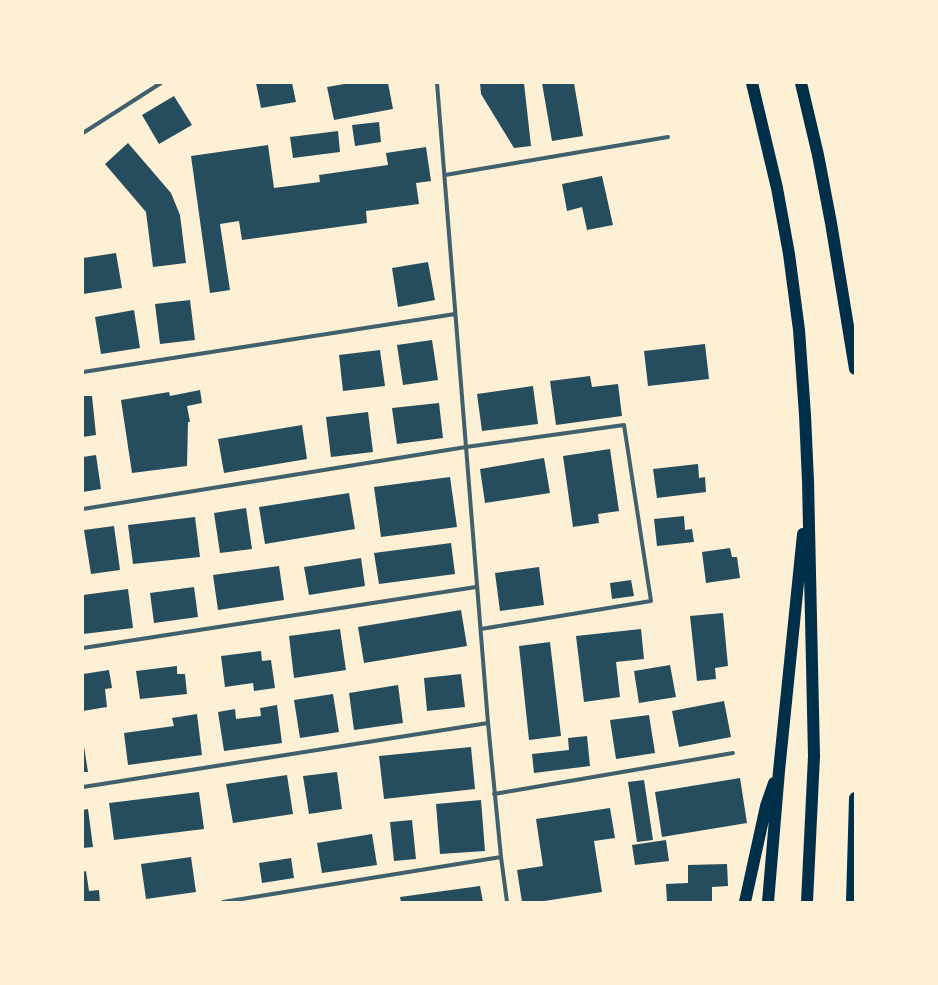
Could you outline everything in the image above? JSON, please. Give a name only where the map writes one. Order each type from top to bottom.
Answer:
[{"type":"highway","points":[[752,83],[777,188],[790,261],[799,330],[805,415],[808,482],[814,756],[807,902]]},
{"type":"highway","points":[[801,83],[818,155],[831,223],[855,369]]},
{"type":"highway","points":[[768,902],[779,771],[808,482]]},
{"type":"highway","points":[[745,902],[766,806],[779,771]]},
{"type":"highway","points":[[852,902],[855,798]]},
{"type":"street","points":[[83,133],[161,83]]},
{"type":"street","points":[[437,83],[476,587],[481,628],[494,794],[501,858],[508,902]]},
{"type":"street","points":[[445,175],[668,137]]},
{"type":"street","points":[[83,372],[455,314]]},
{"type":"street","points":[[83,509],[466,447],[624,425],[651,602],[481,628]]},
{"type":"street","points":[[83,648],[476,587]]},
{"type":"street","points":[[83,787],[488,723]]},
{"type":"street","points":[[494,794],[733,753]]},
{"type":"street","points":[[223,902],[501,858]]},
{"type":"building","points":[[256,83],[292,83],[296,102],[261,108]]},
{"type":"building","points":[[350,83],[388,83],[393,109],[334,120],[327,87]]},
{"type":"building","points":[[480,83],[524,83],[531,146],[514,148],[481,94]]},
{"type":"building","points":[[542,83],[574,83],[583,136],[552,141]]},
{"type":"building","points":[[174,96],[192,125],[159,144],[142,115]]},
{"type":"building","points":[[379,122],[381,142],[355,146],[352,125]]},
{"type":"building","points":[[338,131],[340,152],[293,158],[290,137]]},
{"type":"building","points":[[128,143],[171,193],[180,215],[186,263],[153,267],[146,212],[105,164]]},
{"type":"building","points":[[268,145],[274,188],[320,182],[319,175],[388,165],[386,153],[426,147],[431,181],[416,183],[419,204],[366,211],[367,223],[242,240],[239,221],[220,224],[230,290],[210,293],[191,156]]},
{"type":"building","points":[[602,176],[613,225],[587,230],[582,207],[567,211],[562,184]]},
{"type":"building","points":[[116,253],[122,288],[83,294],[83,258]]},
{"type":"building","points":[[428,262],[435,300],[398,307],[392,268]]},
{"type":"building","points":[[190,300],[195,340],[160,344],[155,304]]},
{"type":"building","points":[[134,310],[140,348],[101,354],[95,317]]},
{"type":"building","points":[[432,340],[438,380],[403,385],[397,345]]},
{"type":"building","points":[[705,344],[709,379],[648,386],[644,351]]},
{"type":"building","points":[[380,350],[385,386],[343,391],[339,355]]},
{"type":"building","points":[[590,376],[592,387],[618,384],[622,416],[556,425],[550,381]]},
{"type":"building","points":[[533,386],[538,424],[482,431],[477,394]]},
{"type":"building","points":[[200,390],[202,403],[187,406],[190,422],[188,422],[187,466],[132,473],[121,400],[169,392],[170,396]]},
{"type":"building","points":[[83,396],[92,396],[96,435],[83,437]]},
{"type":"building","points":[[439,403],[443,438],[397,444],[392,408]]},
{"type":"building","points":[[368,412],[373,452],[331,457],[326,417]]},
{"type":"building","points":[[302,425],[307,459],[224,473],[218,439]]},
{"type":"building","points":[[610,449],[619,511],[598,514],[599,523],[573,527],[563,456]]},
{"type":"building","points":[[96,455],[101,489],[83,492],[83,457]]},
{"type":"building","points":[[544,458],[550,493],[485,503],[480,469]]},
{"type":"building","points":[[698,464],[699,478],[705,477],[706,492],[657,498],[653,469]]},
{"type":"building","points":[[450,477],[457,527],[381,537],[374,487]]},
{"type":"building","points":[[349,493],[355,529],[265,544],[259,507]]},
{"type":"building","points":[[246,508],[252,549],[220,553],[214,513]]},
{"type":"building","points":[[684,516],[685,530],[692,529],[694,542],[657,546],[654,519]]},
{"type":"building","points":[[195,517],[200,557],[133,564],[128,525]]},
{"type":"building","points":[[114,526],[120,570],[91,574],[84,530]]},
{"type":"building","points":[[451,543],[455,574],[379,584],[374,553]]},
{"type":"building","points":[[730,548],[732,557],[737,557],[740,578],[706,583],[702,552]]},
{"type":"building","points":[[361,558],[365,586],[309,595],[304,567]]},
{"type":"building","points":[[279,566],[284,600],[218,610],[213,575]]},
{"type":"building","points":[[539,567],[544,605],[500,611],[495,573]]},
{"type":"building","points":[[631,580],[634,596],[612,599],[610,583]]},
{"type":"building","points":[[194,587],[198,617],[154,623],[150,593]]},
{"type":"building","points":[[128,589],[133,628],[83,634],[83,595]]},
{"type":"building","points":[[461,610],[467,646],[364,663],[358,627]]},
{"type":"building","points":[[723,613],[728,666],[715,668],[716,679],[697,681],[690,616]]},
{"type":"building","points":[[340,629],[346,670],[294,678],[289,636]]},
{"type":"building","points":[[641,629],[644,659],[616,662],[620,697],[584,702],[576,636]]},
{"type":"building","points":[[550,642],[561,736],[529,740],[519,646]]},
{"type":"building","points":[[261,651],[262,661],[271,660],[275,688],[254,691],[253,683],[225,687],[221,656]]},
{"type":"building","points":[[670,665],[676,697],[639,703],[634,671]]},
{"type":"building","points":[[177,666],[177,674],[185,674],[187,694],[140,699],[136,671]]},
{"type":"building","points":[[109,670],[112,688],[105,689],[107,707],[83,711],[83,674]]},
{"type":"building","points":[[461,674],[465,707],[427,711],[424,678]]},
{"type":"building","points":[[398,685],[403,723],[354,730],[349,693]]},
{"type":"building","points":[[333,694],[339,732],[300,738],[294,700]]},
{"type":"building","points":[[724,701],[731,737],[679,747],[672,711]]},
{"type":"building","points":[[277,705],[282,743],[224,751],[218,712],[235,709],[236,719],[261,716],[260,708]]},
{"type":"building","points":[[197,714],[202,755],[128,765],[124,733],[174,726],[172,718]]},
{"type":"building","points":[[649,715],[655,753],[616,759],[610,720]]},
{"type":"building","points":[[587,736],[590,766],[534,773],[532,754],[569,750],[568,738]]},
{"type":"building","points":[[83,740],[88,772],[83,772]]},
{"type":"building","points":[[471,747],[475,789],[384,799],[379,756]]},
{"type":"building","points":[[337,772],[342,809],[309,814],[303,776]]},
{"type":"building","points":[[287,775],[293,814],[233,823],[226,784]]},
{"type":"building","points":[[740,778],[747,823],[662,837],[655,792]]},
{"type":"building","points":[[644,780],[653,840],[637,842],[628,782]]},
{"type":"building","points":[[199,792],[204,829],[114,840],[109,803]]},
{"type":"building","points":[[481,800],[485,851],[440,854],[436,804]]},
{"type":"building","points":[[610,808],[615,838],[594,841],[602,892],[538,902],[522,902],[517,870],[543,866],[536,819]]},
{"type":"building","points":[[88,809],[93,847],[83,848],[83,810]]},
{"type":"building","points":[[412,820],[416,859],[394,861],[390,822]]},
{"type":"building","points":[[372,834],[377,865],[322,873],[317,843]]},
{"type":"building","points":[[666,840],[669,861],[635,865],[632,845]]},
{"type":"building","points":[[191,857],[196,892],[146,899],[141,864]]},
{"type":"building","points":[[291,858],[294,878],[262,883],[259,863]]},
{"type":"building","points":[[727,864],[728,886],[712,887],[712,902],[667,902],[666,884],[688,883],[688,865]]},
{"type":"building","points":[[86,871],[89,891],[99,890],[100,902],[83,902],[83,872]]},
{"type":"building","points":[[480,886],[483,902],[401,902],[400,897]]}]
